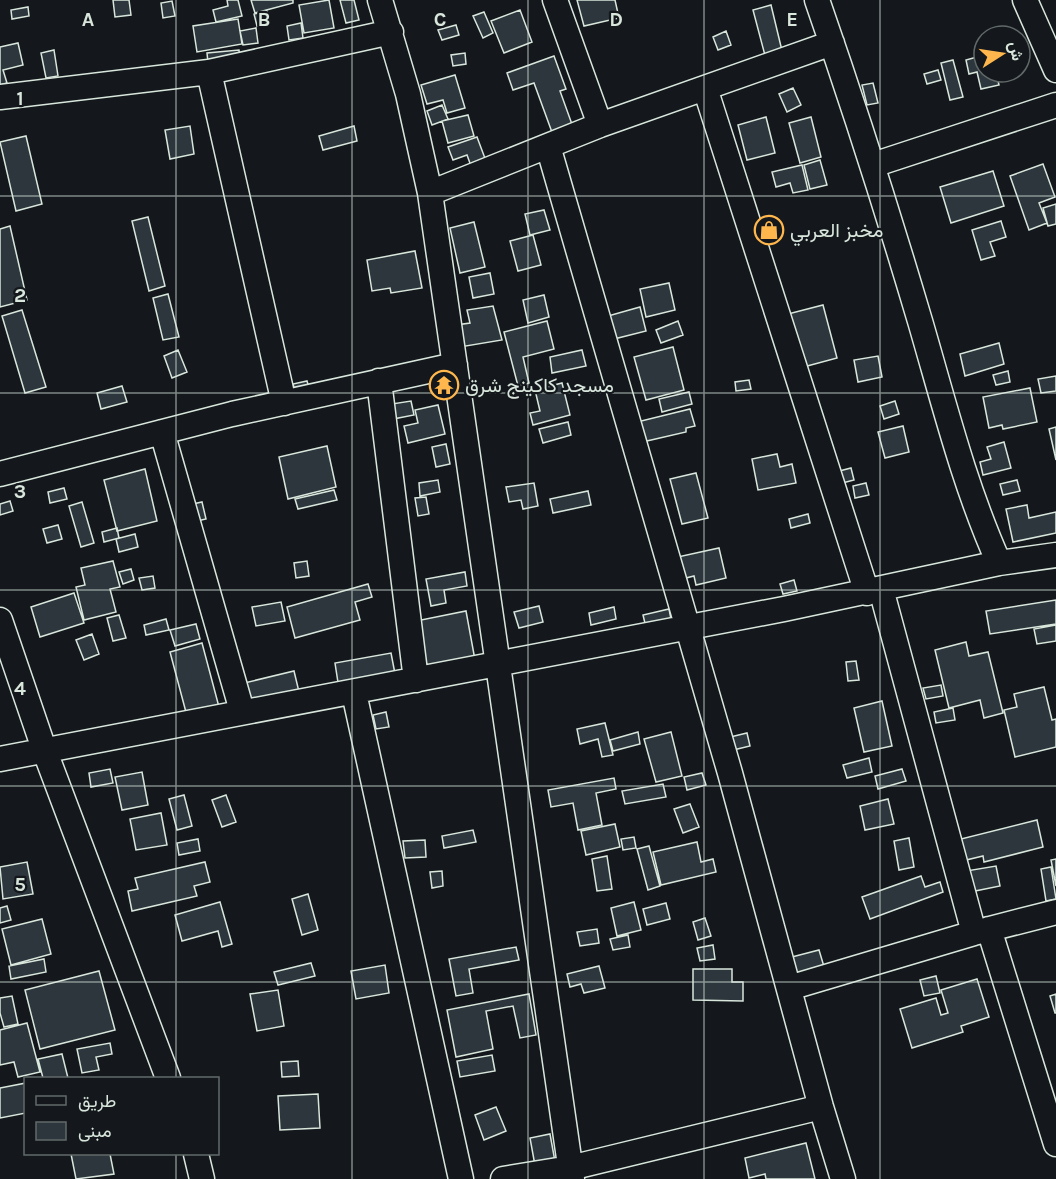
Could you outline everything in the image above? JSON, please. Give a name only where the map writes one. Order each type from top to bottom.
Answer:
[{"type":"street","points":[[380,0],[408,94],[430,193],[571,1174]]},
{"type":"street","points":[[555,0],[600,125]]},
{"type":"street","points":[[817,0],[873,165],[968,485],[999,563]]},
{"type":"street","points":[[1025,0],[1056,70]]},
{"type":"street","points":[[0,97],[209,72],[391,32]]},
{"type":"street","points":[[430,193],[600,125],[832,42]]},
{"type":"street","points":[[209,72],[284,403]]},
{"type":"street","points":[[705,88],[874,591],[982,931],[1056,1144]]},
{"type":"street","points":[[873,165],[1056,105]]},
{"type":"street","points":[[548,146],[689,628],[821,1107],[843,1179]]},
{"type":"street","points":[[0,474],[232,414],[455,365]]},
{"type":"street","points":[[378,381],[416,680]]},
{"type":"street","points":[[162,432],[242,711]]},
{"type":"street","points":[[0,759],[242,711],[354,693],[689,628],[999,563],[1056,555]]},
{"type":"street","points":[[0,620],[4,645],[168,1077]]},
{"type":"street","points":[[354,693],[462,1179]]},
{"type":"street","points":[[789,988],[982,931],[1056,912]]},
{"type":"street","points":[[503,1179],[571,1174],[821,1107]]},
{"type":"street","points":[[196,1155],[202,1179]]},
{"type":"building","points":[[113,0],[129,0],[131,15],[115,17]]},
{"type":"building","points":[[227,0],[238,0],[242,16],[216,22],[213,10],[228,6]]},
{"type":"building","points":[[251,0],[293,0],[293,3],[255,13]]},
{"type":"building","points":[[329,0],[334,28],[304,33],[299,5]]},
{"type":"building","points":[[340,0],[354,0],[359,20],[346,23]]},
{"type":"building","points":[[577,0],[615,0],[619,18],[584,26]]},
{"type":"building","points":[[172,1],[175,16],[163,18],[161,3]]},
{"type":"building","points":[[771,5],[784,59],[767,63],[753,10]]},
{"type":"building","points":[[28,7],[29,16],[12,19],[11,10]]},
{"type":"building","points":[[520,10],[532,42],[504,53],[491,21]]},
{"type":"building","points":[[267,11],[270,23],[257,26],[254,14]]},
{"type":"building","points":[[484,12],[493,33],[483,38],[473,16]]},
{"type":"building","points":[[238,19],[242,44],[197,52],[193,26]]},
{"type":"building","points":[[301,23],[303,38],[289,40],[287,26]]},
{"type":"building","points":[[456,25],[459,35],[442,40],[438,30]]},
{"type":"building","points":[[256,28],[258,43],[243,45],[240,31]]},
{"type":"building","points":[[726,31],[731,45],[718,50],[713,37]]},
{"type":"building","points":[[18,43],[23,65],[3,70],[7,83],[0,85],[0,47]]},
{"type":"building","points":[[54,50],[58,76],[46,78],[41,53]]},
{"type":"building","points":[[239,50],[240,60],[208,63],[207,53]]},
{"type":"building","points":[[465,53],[466,64],[453,66],[451,55]]},
{"type":"building","points":[[554,56],[566,89],[560,91],[573,127],[553,135],[534,83],[513,90],[507,73]]},
{"type":"building","points":[[972,58],[972,73],[969,74],[966,60]]},
{"type":"building","points":[[953,60],[963,97],[950,100],[941,63]]},
{"type":"building","points":[[938,70],[941,80],[927,84],[924,74]]},
{"type":"building","points":[[455,75],[465,108],[447,113],[443,100],[427,104],[421,85]]},
{"type":"building","points":[[873,83],[878,103],[867,105],[862,85]]},
{"type":"building","points":[[980,84],[999,84],[999,85],[981,89]]},
{"type":"building","points":[[793,88],[801,105],[787,112],[779,94]]},
{"type":"building","points":[[442,105],[448,119],[432,125],[427,111]]},
{"type":"building","points":[[468,115],[474,136],[448,143],[442,121]]},
{"type":"building","points":[[766,117],[775,153],[747,160],[738,125]]},
{"type":"building","points":[[811,117],[821,157],[800,163],[789,123]]},
{"type":"building","points":[[190,126],[194,154],[170,159],[165,130]]},
{"type":"building","points":[[354,126],[357,141],[323,150],[319,136]]},
{"type":"building","points":[[26,136],[42,204],[16,211],[0,142]]},
{"type":"building","points":[[477,137],[486,161],[471,166],[467,155],[453,160],[448,147]]},
{"type":"building","points":[[820,160],[827,185],[810,189],[804,165]]},
{"type":"building","points":[[1043,164],[1055,197],[1039,203],[1047,223],[1029,230],[1010,176]]},
{"type":"building","points":[[802,165],[808,190],[793,193],[790,183],[776,187],[772,172]]},
{"type":"building","points":[[993,171],[1004,206],[951,223],[940,187]]},
{"type":"building","points":[[1056,204],[1056,224],[1048,226],[1043,208]]},
{"type":"building","points":[[544,210],[550,230],[530,235],[525,214]]},
{"type":"building","points":[[148,217],[165,286],[149,291],[132,221]]},
{"type":"building","points":[[1001,221],[1006,237],[990,242],[995,256],[981,260],[972,230]]},
{"type":"building","points":[[474,222],[485,267],[460,273],[450,228]]},
{"type":"building","points":[[10,226],[27,300],[0,307],[0,229]]},
{"type":"building","points":[[533,235],[541,265],[518,271],[510,241]]},
{"type":"building","points":[[415,251],[422,288],[391,293],[390,288],[372,291],[367,260]]},
{"type":"building","points":[[490,273],[494,294],[473,298],[469,277]]},
{"type":"building","points":[[669,283],[675,310],[646,317],[640,289]]},
{"type":"building","points":[[168,294],[179,337],[163,340],[153,298]]},
{"type":"building","points":[[544,295],[549,317],[528,323],[523,300]]},
{"type":"building","points":[[823,305],[837,358],[796,369],[784,315]]},
{"type":"building","points":[[493,306],[502,340],[460,347],[456,325],[470,323],[467,310]]},
{"type":"building","points":[[640,307],[646,331],[614,339],[608,316]]},
{"type":"building","points":[[22,310],[46,387],[25,393],[2,316]]},
{"type":"building","points":[[547,321],[554,349],[523,357],[529,383],[518,386],[504,332]]},
{"type":"building","points":[[678,321],[683,335],[661,343],[656,330]]},
{"type":"building","points":[[999,343],[1004,364],[965,376],[960,354]]},
{"type":"building","points":[[673,347],[684,390],[646,400],[634,357]]},
{"type":"building","points":[[178,350],[187,372],[172,378],[164,356]]},
{"type":"building","points":[[582,350],[586,366],[552,373],[550,357]]},
{"type":"building","points":[[878,356],[882,377],[858,382],[854,360]]},
{"type":"building","points":[[1008,371],[1010,382],[996,385],[993,375]]},
{"type":"building","points":[[1056,376],[1056,391],[1041,393],[1038,379]]},
{"type":"building","points":[[749,380],[751,389],[736,391],[735,382]]},
{"type":"building","points":[[307,381],[310,391],[296,395],[293,384]]},
{"type":"building","points":[[562,383],[570,415],[533,425],[530,413],[540,411],[535,390]]},
{"type":"building","points":[[122,386],[127,402],[101,409],[97,393]]},
{"type":"building","points":[[1030,388],[1037,422],[1003,429],[1002,425],[989,428],[983,397]]},
{"type":"building","points":[[689,392],[692,404],[662,412],[659,399]]},
{"type":"building","points":[[411,401],[414,415],[388,420],[385,405]]},
{"type":"building","points":[[895,401],[899,414],[884,419],[880,406]]},
{"type":"building","points":[[438,405],[445,434],[408,443],[404,426],[418,423],[415,410]]},
{"type":"building","points":[[690,409],[695,426],[686,428],[686,432],[638,443],[633,423]]},
{"type":"building","points":[[568,422],[571,435],[543,443],[539,429]]},
{"type":"building","points":[[903,426],[909,452],[885,458],[878,432]]},
{"type":"building","points":[[1056,427],[1056,460],[1049,429]]},
{"type":"building","points":[[1004,442],[1011,468],[983,475],[980,462],[991,459],[987,447]]},
{"type":"building","points":[[446,444],[450,464],[436,467],[432,447]]},
{"type":"building","points":[[327,446],[336,487],[288,499],[279,457]]},
{"type":"building","points":[[777,454],[780,467],[792,464],[796,483],[758,490],[752,459]]},
{"type":"building","points":[[851,468],[854,480],[827,487],[824,475]]},
{"type":"building","points":[[145,469],[157,521],[117,531],[104,480]]},
{"type":"building","points":[[696,473],[708,518],[682,524],[670,479]]},
{"type":"building","points":[[438,480],[440,492],[420,496],[419,483]]},
{"type":"building","points":[[1017,480],[1020,491],[1003,495],[1000,484]]},
{"type":"building","points":[[534,483],[538,506],[523,509],[521,500],[509,502],[506,487]]},
{"type":"building","points":[[866,483],[869,495],[855,498],[853,486]]},
{"type":"building","points":[[64,488],[67,499],[50,503],[48,492]]},
{"type":"building","points":[[334,490],[337,500],[298,509],[295,499]]},
{"type":"building","points":[[588,491],[591,505],[553,513],[550,499]]},
{"type":"building","points":[[426,497],[429,514],[418,516],[415,498]]},
{"type":"building","points":[[10,501],[13,511],[0,515],[0,504]]},
{"type":"building","points":[[82,502],[94,543],[81,547],[69,506]]},
{"type":"building","points":[[202,502],[206,519],[192,522],[188,505]]},
{"type":"building","points":[[1027,505],[1029,518],[1056,512],[1056,533],[1013,542],[1006,509]]},
{"type":"building","points":[[808,514],[810,523],[791,528],[789,519]]},
{"type":"building","points":[[58,525],[62,539],[47,543],[43,529]]},
{"type":"building","points":[[117,528],[119,538],[104,542],[102,532]]},
{"type":"building","points":[[135,534],[138,547],[119,552],[116,539]]},
{"type":"building","points":[[719,548],[726,578],[696,585],[694,576],[678,580],[673,558]]},
{"type":"building","points":[[113,561],[120,587],[110,589],[116,612],[84,620],[76,587],[85,585],[81,568]]},
{"type":"building","points":[[307,561],[309,576],[296,578],[294,563]]},
{"type":"building","points":[[131,569],[134,580],[123,584],[119,572]]},
{"type":"building","points":[[465,572],[467,586],[444,590],[446,603],[431,606],[426,579]]},
{"type":"building","points":[[153,576],[155,588],[142,590],[139,578]]},
{"type":"building","points":[[794,580],[797,591],[783,594],[780,584]]},
{"type":"building","points":[[368,584],[372,597],[355,602],[360,620],[295,638],[287,607]]},
{"type":"building","points":[[74,593],[84,623],[40,637],[31,607]]},
{"type":"building","points":[[1056,600],[1056,624],[990,634],[986,611]]},
{"type":"building","points":[[281,602],[285,621],[256,626],[252,607]]},
{"type":"building","points":[[539,606],[543,622],[519,628],[514,612]]},
{"type":"building","points":[[614,607],[616,619],[591,625],[589,613]]},
{"type":"building","points":[[669,609],[674,634],[649,640],[643,615]]},
{"type":"building","points":[[466,611],[475,660],[422,670],[411,622]]},
{"type":"building","points":[[119,615],[126,638],[113,641],[107,618]]},
{"type":"building","points":[[166,619],[169,630],[146,635],[144,625]]},
{"type":"building","points":[[196,624],[200,639],[175,646],[170,630]]},
{"type":"building","points":[[1056,625],[1056,641],[1037,644],[1034,629]]},
{"type":"building","points":[[92,634],[99,654],[84,660],[76,640]]},
{"type":"building","points":[[966,642],[969,656],[988,652],[1003,713],[984,718],[980,700],[949,708],[935,650]]},
{"type":"building","points":[[202,643],[219,707],[187,716],[170,652]]},
{"type":"building","points":[[391,653],[396,679],[339,689],[335,663]]},
{"type":"building","points":[[856,661],[859,680],[848,681],[846,662]]},
{"type":"building","points":[[294,671],[300,696],[246,708],[240,684]]},
{"type":"building","points":[[941,685],[943,696],[926,699],[923,688]]},
{"type":"building","points":[[1044,687],[1052,720],[1056,719],[1056,747],[1015,757],[1004,710],[1017,707],[1014,694]]},
{"type":"building","points":[[882,701],[892,746],[864,752],[854,708]]},
{"type":"building","points":[[953,708],[955,720],[936,723],[934,712]]},
{"type":"building","points":[[386,712],[389,727],[376,729],[373,715]]},
{"type":"building","points":[[605,723],[613,755],[602,757],[598,739],[580,744],[577,729]]},
{"type":"building","points":[[638,732],[640,744],[613,751],[610,740]]},
{"type":"building","points":[[671,732],[682,776],[656,782],[644,739]]},
{"type":"building","points":[[747,733],[750,746],[729,751],[726,738]]},
{"type":"building","points":[[869,758],[872,772],[847,778],[843,765]]},
{"type":"building","points":[[110,769],[113,783],[91,787],[89,773]]},
{"type":"building","points":[[902,769],[906,781],[878,789],[875,776]]},
{"type":"building","points":[[142,772],[148,805],[122,810],[115,777]]},
{"type":"building","points":[[702,773],[706,785],[687,790],[684,777]]},
{"type":"building","points":[[614,778],[616,789],[596,793],[602,825],[578,830],[573,803],[551,807],[548,790]]},
{"type":"building","points":[[663,784],[666,797],[625,804],[622,791]]},
{"type":"building","points":[[184,795],[192,826],[177,830],[169,799]]},
{"type":"building","points":[[226,795],[236,822],[222,827],[212,800]]},
{"type":"building","points":[[888,799],[894,824],[865,830],[860,806]]},
{"type":"building","points":[[690,804],[699,827],[683,833],[674,809]]},
{"type":"building","points":[[161,813],[167,845],[136,850],[130,819]]},
{"type":"building","points":[[1037,820],[1043,847],[984,862],[983,856],[962,861],[957,840]]},
{"type":"building","points":[[615,824],[620,847],[586,855],[581,831]]},
{"type":"building","points":[[473,830],[476,842],[444,848],[442,836]]},
{"type":"building","points":[[634,837],[636,848],[623,850],[621,839]]},
{"type":"building","points":[[909,838],[914,867],[899,870],[894,841]]},
{"type":"building","points":[[198,839],[200,851],[179,855],[177,843]]},
{"type":"building","points":[[425,840],[426,857],[405,858],[403,841]]},
{"type":"building","points":[[697,842],[701,862],[713,859],[716,872],[661,885],[653,852]]},
{"type":"building","points":[[649,846],[660,886],[648,890],[637,849]]},
{"type":"building","points":[[607,856],[612,889],[597,891],[592,859]]},
{"type":"building","points":[[1056,859],[1056,886],[1051,860]]},
{"type":"building","points":[[27,862],[33,894],[3,899],[0,867]]},
{"type":"building","points":[[205,862],[210,882],[194,886],[197,896],[132,911],[128,891],[138,889],[135,878]]},
{"type":"building","points":[[996,866],[1000,886],[970,892],[966,871]]},
{"type":"building","points":[[1051,867],[1056,899],[1046,901],[1041,869]]},
{"type":"building","points":[[442,871],[443,886],[432,888],[430,872]]},
{"type":"building","points":[[921,876],[925,887],[940,882],[943,892],[870,919],[862,897]]},
{"type":"building","points":[[308,894],[318,930],[302,935],[292,899]]},
{"type":"building","points":[[220,902],[232,944],[222,947],[218,931],[182,941],[175,915]]},
{"type":"building","points":[[634,902],[641,930],[617,936],[611,908]]},
{"type":"building","points":[[666,903],[670,919],[647,925],[643,909]]},
{"type":"building","points":[[7,906],[11,920],[0,923],[0,908]]},
{"type":"building","points":[[705,918],[711,936],[698,940],[693,922]]},
{"type":"building","points":[[42,919],[51,954],[11,965],[2,929]]},
{"type":"building","points":[[597,929],[599,943],[580,946],[577,932]]},
{"type":"building","points":[[628,935],[630,947],[613,950],[610,939]]},
{"type":"building","points":[[713,945],[715,959],[700,961],[697,948]]},
{"type":"building","points":[[516,947],[519,960],[469,969],[473,993],[456,996],[449,959]]},
{"type":"building","points":[[819,950],[828,980],[792,990],[784,959]]},
{"type":"building","points":[[44,959],[46,972],[11,979],[9,966]]},
{"type":"building","points":[[311,963],[315,976],[278,985],[274,972]]},
{"type":"building","points":[[385,965],[389,993],[356,999],[351,971]]},
{"type":"building","points":[[599,966],[605,988],[584,993],[581,984],[570,987],[567,974]]},
{"type":"building","points":[[693,969],[732,969],[732,982],[743,982],[743,1001],[693,1000]]},
{"type":"building","points":[[99,971],[115,1030],[40,1049],[25,990]]},
{"type":"building","points":[[936,976],[940,993],[924,996],[920,980]]},
{"type":"building","points":[[977,979],[989,1017],[961,1026],[963,1032],[912,1048],[900,1009],[936,998],[941,1015],[948,1013],[941,990]]},
{"type":"building","points":[[278,990],[284,1026],[257,1031],[250,994]]},
{"type":"building","points":[[529,994],[536,1035],[520,1038],[513,1006],[486,1011],[493,1049],[456,1057],[447,1010]]},
{"type":"building","points":[[1056,994],[1056,1013],[1055,1013],[1050,996]]},
{"type":"building","points":[[12,996],[18,1024],[4,1027],[0,1013],[0,998]]},
{"type":"building","points":[[27,1023],[40,1072],[18,1077],[14,1062],[0,1065],[0,1030]]},
{"type":"building","points":[[110,1043],[112,1054],[96,1057],[99,1070],[82,1073],[77,1049]]},
{"type":"building","points":[[62,1054],[68,1077],[43,1077],[38,1059]]},
{"type":"building","points":[[492,1055],[495,1071],[460,1077],[457,1061]]},
{"type":"building","points":[[298,1061],[299,1076],[282,1077],[281,1062]]},
{"type":"building","points":[[24,1083],[24,1113],[0,1118],[0,1088]]},
{"type":"building","points":[[318,1094],[320,1128],[280,1130],[278,1096]]},
{"type":"building","points":[[496,1107],[506,1131],[484,1140],[475,1115]]},
{"type":"building","points":[[550,1134],[556,1167],[536,1171],[530,1138]]},
{"type":"building","points":[[806,1143],[815,1179],[766,1179],[765,1174],[749,1178],[745,1158]]},
{"type":"building","points":[[71,1155],[110,1155],[114,1174],[76,1179]]},
{"type":"place","name":"مخبز العربي","points":[[769,230]]},
{"type":"place","name":"مسجد كاكينج شرق","points":[[444,385]]}]
